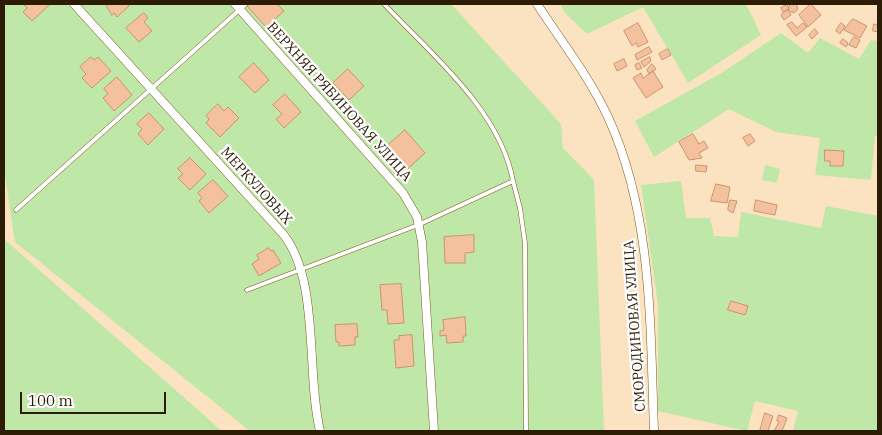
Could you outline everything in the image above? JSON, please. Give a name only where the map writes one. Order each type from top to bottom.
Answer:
[{"type":"street","name":"МЕРКУЛОВЫХ","points":[[74,4],[283,234],[294,249],[302,270],[320,431]]},
{"type":"street","name":"СМОРОДИНОВАЯ УЛИЦА","points":[[537,4],[582,71],[608,117],[631,180],[644,242],[654,431]]},
{"type":"street","name":"ВЕРХНЯЯ РЯБИНОВАЯ УЛИЦА","points":[[240,6],[403,193],[416,217],[422,242],[434,431]]},
{"type":"lane","points":[[384,4],[464,88],[484,114],[501,141],[509,161],[520,208],[525,243],[526,431]]},
{"type":"lane","points":[[16,210],[240,6]]},
{"type":"lane","points":[[248,290],[418,224],[513,181]]},
{"type":"green space","points":[[4,4],[451,4],[561,124],[563,148],[594,180],[604,431],[250,431],[15,242],[4,169]]},
{"type":"green space","points":[[560,4],[746,4],[761,35],[688,83],[643,7],[587,34],[565,13]]},
{"type":"green space","points":[[781,33],[808,53],[820,38],[859,59],[871,40],[878,41],[878,136],[875,136],[871,180],[815,175],[820,138],[776,132],[729,109],[654,157],[635,121],[723,72]]},
{"type":"green space","points":[[765,165],[780,169],[777,183],[762,180]]},
{"type":"green space","points":[[681,181],[686,218],[710,218],[714,236],[738,237],[741,212],[821,228],[826,206],[878,216],[878,431],[793,431],[798,411],[755,401],[747,431],[658,411],[658,305],[641,185]]},
{"type":"green space","points":[[4,239],[222,431],[4,431]]},
{"type":"building","points":[[23,4],[49,5],[32,21],[23,12],[27,8]]},
{"type":"building","points":[[106,4],[128,4],[129,6],[117,17],[114,13],[112,15]]},
{"type":"building","points":[[250,4],[277,4],[284,11],[266,27],[247,6]]},
{"type":"building","points":[[793,4],[797,8],[793,12],[789,8]]},
{"type":"building","points":[[811,4],[821,15],[808,27],[799,15]]},
{"type":"building","points":[[787,5],[789,9],[783,12],[781,8]]},
{"type":"building","points":[[788,10],[791,15],[784,20],[781,15]]},
{"type":"building","points":[[144,13],[148,18],[144,22],[152,31],[139,42],[126,28]]},
{"type":"building","points":[[853,19],[867,26],[860,38],[844,30]]},
{"type":"building","points":[[792,22],[797,28],[803,23],[807,27],[796,36],[787,25]]},
{"type":"building","points":[[638,23],[648,42],[638,47],[636,43],[632,46],[624,31]]},
{"type":"building","points":[[841,23],[845,26],[840,34],[836,31]]},
{"type":"building","points":[[874,24],[878,25],[878,32],[873,31]]},
{"type":"building","points":[[815,29],[818,33],[812,39],[809,35]]},
{"type":"building","points":[[854,37],[860,40],[856,48],[849,45]]},
{"type":"building","points":[[843,39],[848,43],[846,47],[840,43]]},
{"type":"building","points":[[649,47],[652,52],[637,60],[635,55]]},
{"type":"building","points":[[668,49],[671,55],[662,60],[659,54]]},
{"type":"building","points":[[91,57],[94,60],[98,57],[111,71],[92,88],[82,78],[86,74],[80,67]]},
{"type":"building","points":[[650,57],[651,61],[644,67],[641,62]]},
{"type":"building","points":[[624,59],[627,66],[617,71],[614,64]]},
{"type":"building","points":[[254,63],[269,80],[255,93],[239,77]]},
{"type":"building","points":[[639,63],[642,68],[637,70],[635,65]]},
{"type":"building","points":[[652,64],[656,69],[649,74],[647,70]]},
{"type":"building","points":[[348,69],[364,86],[349,100],[333,83]]},
{"type":"building","points":[[653,71],[663,87],[646,98],[633,78],[641,73],[643,78]]},
{"type":"building","points":[[117,77],[132,95],[114,111],[103,98],[108,94],[104,89]]},
{"type":"building","points":[[285,94],[301,112],[284,128],[276,119],[282,114],[273,105]]},
{"type":"building","points":[[218,104],[224,111],[228,107],[239,118],[220,137],[206,123],[209,119],[206,116]]},
{"type":"building","points":[[149,113],[164,129],[148,145],[138,134],[142,129],[137,124]]},
{"type":"building","points":[[405,130],[425,153],[403,173],[397,166],[400,162],[386,147]]},
{"type":"building","points":[[693,134],[699,144],[704,141],[708,148],[699,153],[702,158],[689,160],[679,142]]},
{"type":"building","points":[[750,134],[755,141],[748,146],[743,138]]},
{"type":"building","points":[[825,150],[844,151],[843,166],[830,166],[830,161],[825,161]]},
{"type":"building","points":[[190,158],[206,174],[190,190],[178,178],[183,174],[178,169]]},
{"type":"building","points":[[696,165],[707,166],[706,172],[696,171]]},
{"type":"building","points":[[213,180],[228,196],[209,213],[199,201],[202,198],[198,193]]},
{"type":"building","points":[[716,184],[730,187],[727,203],[711,201]]},
{"type":"building","points":[[730,200],[737,201],[733,213],[728,210]]},
{"type":"building","points":[[756,200],[777,205],[775,215],[754,211]]},
{"type":"building","points":[[474,235],[474,252],[465,253],[465,263],[445,263],[444,237]]},
{"type":"building","points":[[269,248],[271,251],[273,250],[281,263],[259,276],[252,264],[259,259],[257,255]]},
{"type":"building","points":[[401,284],[404,323],[388,324],[387,310],[382,310],[380,285]]},
{"type":"building","points":[[731,301],[748,306],[745,315],[728,310]]},
{"type":"building","points":[[465,317],[466,336],[463,336],[463,342],[447,343],[446,335],[440,336],[440,331],[444,330],[443,320]]},
{"type":"building","points":[[357,324],[358,337],[355,337],[355,345],[339,346],[339,342],[336,342],[335,325]]},
{"type":"building","points":[[412,335],[414,366],[396,368],[394,340],[399,340],[399,336]]},
{"type":"building","points":[[765,413],[773,416],[768,431],[760,431]]},
{"type":"building","points":[[779,415],[787,418],[782,431],[774,431],[779,422],[777,421]]}]
